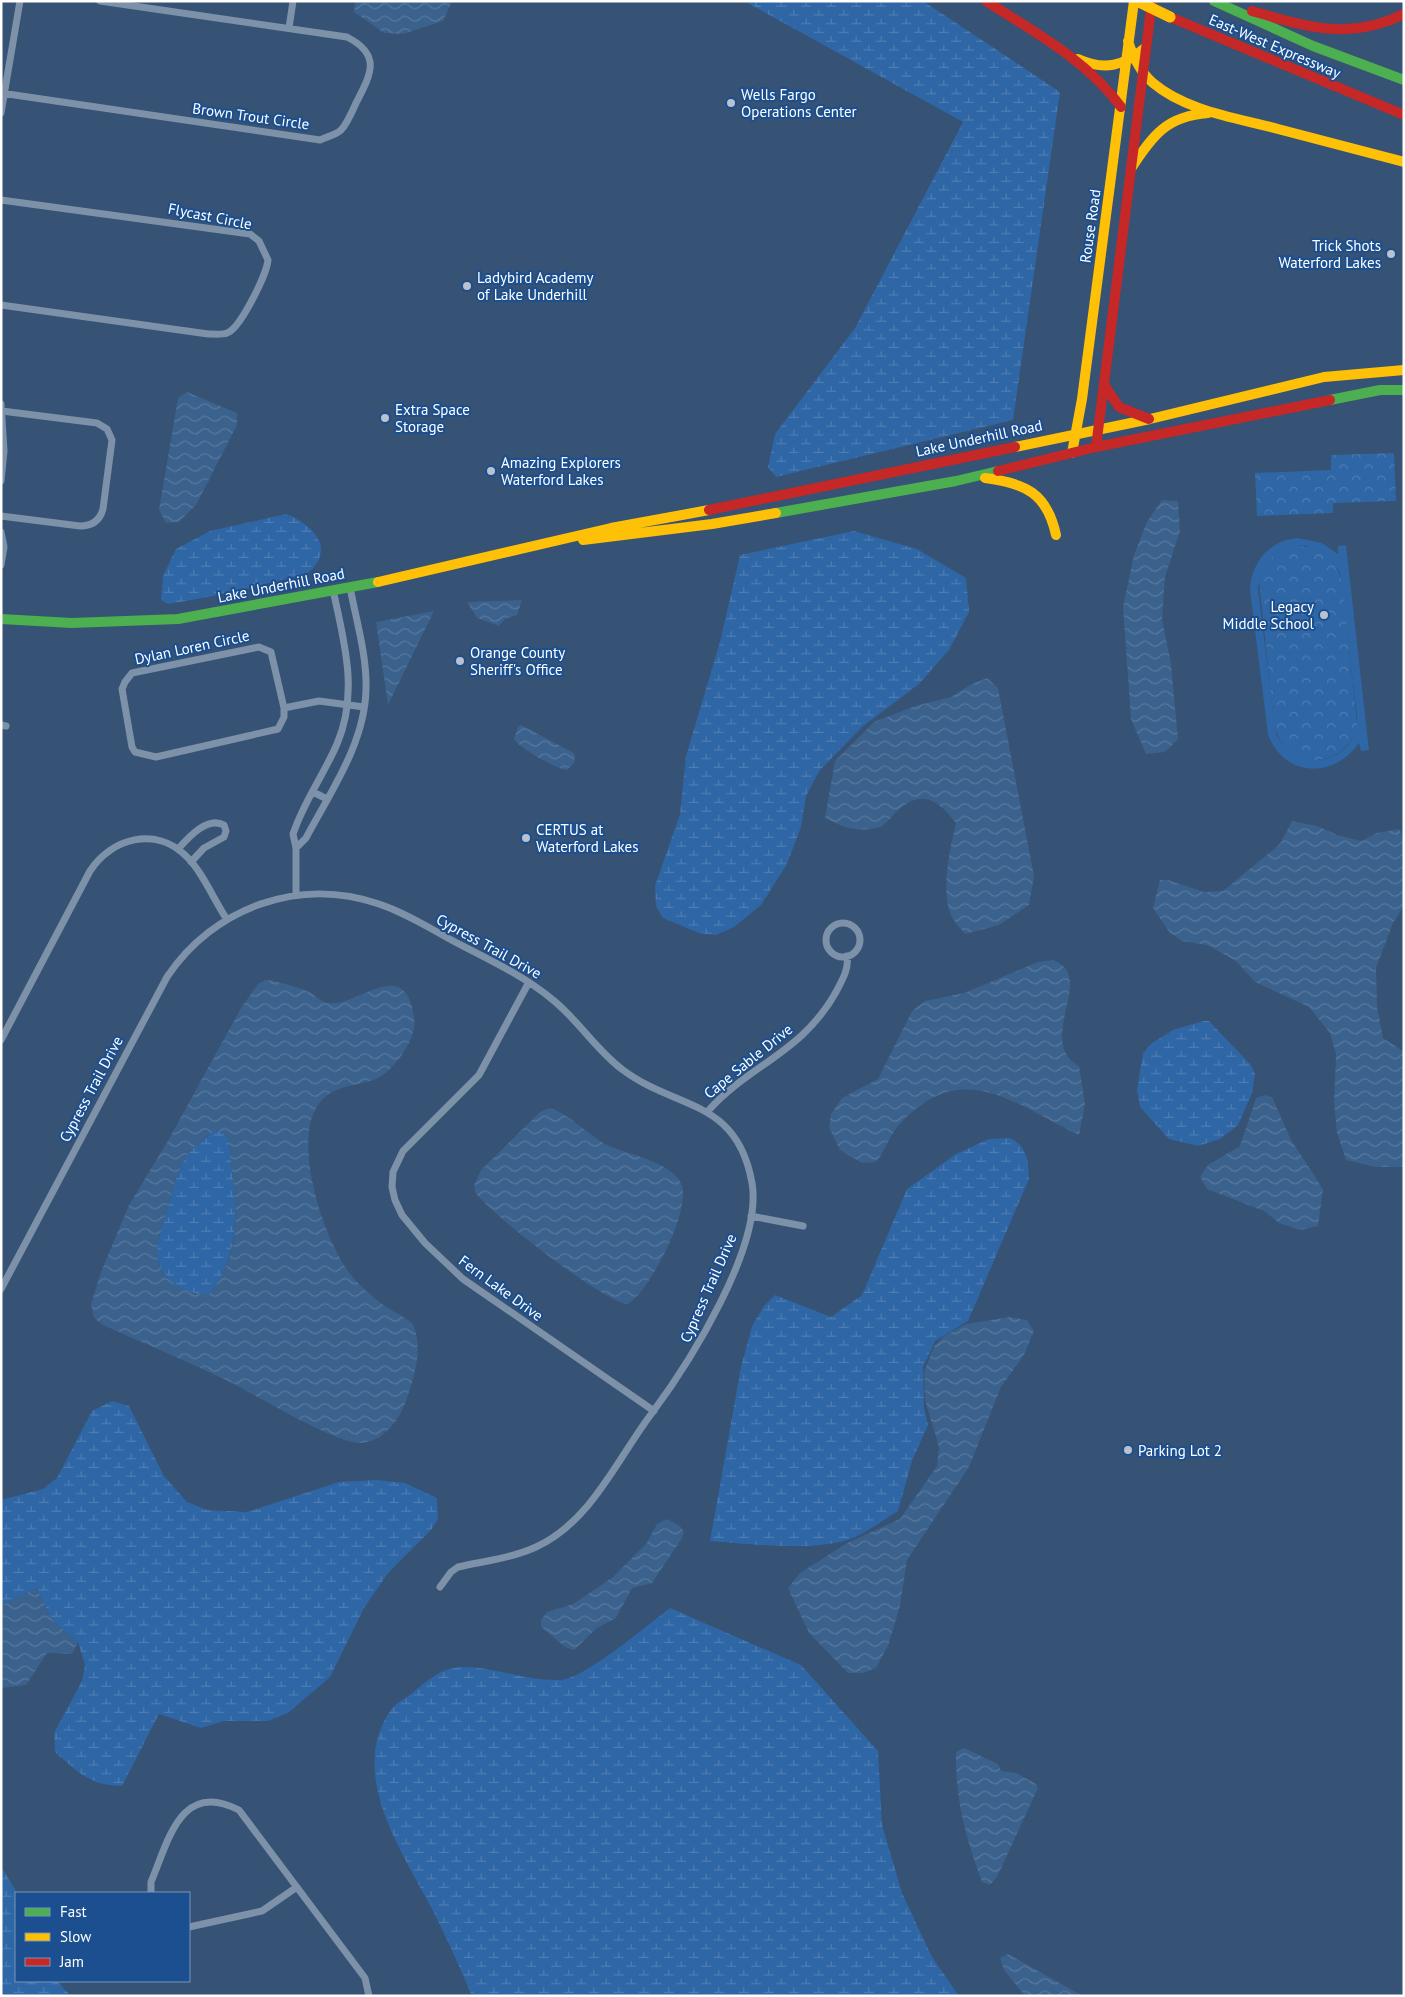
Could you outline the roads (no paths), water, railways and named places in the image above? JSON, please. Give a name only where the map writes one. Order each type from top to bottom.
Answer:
[{"type":"main road","points":[[986,1],[1062,51],[1114,94],[1121,107]]},
{"type":"main road","points":[[1135,1],[1128,41],[1129,62],[1157,87],[1180,99],[1218,112],[1404,162]]},
{"type":"main road","name":"East-West Expressway","points":[[1135,1],[1326,84],[1404,114]]},
{"type":"main road","points":[[1096,447],[1152,1]]},
{"type":"main road","name":"East-West Expressway","points":[[1214,1],[1313,46],[1404,80]]},
{"type":"main road","points":[[1223,1],[1295,24],[1347,32],[1373,29],[1404,14]]},
{"type":"main road","points":[[1062,51],[1088,64],[1103,68],[1129,62],[1146,47]]},
{"type":"main road","name":"Rouse Road","points":[[1072,453],[1129,62]]},
{"type":"main road","points":[[1132,167],[1156,132],[1172,121],[1191,113],[1218,112]]},
{"type":"main road","name":"Lake Underhill Road","points":[[1,619],[72,623],[178,619],[350,587],[562,541],[610,528],[738,505],[1099,428],[1150,419],[1324,377],[1404,370]]},
{"type":"main road","points":[[1105,386],[1119,407],[1150,419]]},
{"type":"main road","name":"Lake Underhill Road","points":[[562,541],[596,540],[712,524],[974,478],[1096,447],[1380,390],[1404,390]]},
{"type":"main road","points":[[974,478],[1006,480],[1028,488],[1039,497],[1049,510],[1056,535]]},
{"type":"street","points":[[1,113],[20,1]]},
{"type":"street","name":"Brown Trout Circle","points":[[3,94],[320,140],[340,131],[368,80],[371,62],[368,53],[360,44],[347,37],[100,1]]},
{"type":"street","points":[[289,28],[293,1]]},
{"type":"street","name":"Flycast Circle","points":[[1,200],[250,234],[259,241],[268,260],[263,278],[235,328],[227,334],[208,334],[1,305]]},
{"type":"street","points":[[1,404],[4,451],[1,481]]},
{"type":"street","points":[[1,516],[80,526],[93,524],[102,512],[112,443],[110,432],[100,424],[2,411]]},
{"type":"street","points":[[1,532],[4,547],[1,565]]},
{"type":"street","points":[[296,848],[306,839],[352,750],[364,707],[365,665],[350,587]]},
{"type":"street","points":[[296,895],[296,848],[293,832],[337,744],[348,704],[349,669],[333,590]]},
{"type":"street","name":"Dylan Loren Circle","points":[[259,647],[271,652],[284,708],[284,716],[278,730],[156,757],[140,755],[132,747],[122,690],[128,677],[138,671],[259,647]]},
{"type":"street","points":[[284,708],[319,701],[364,707]]},
{"type":"street","points":[[312,792],[327,800]]},
{"type":"street","points":[[178,849],[201,828],[214,823],[224,825],[226,831],[224,838],[204,848],[191,862]]},
{"type":"street","points":[[1,1040],[90,871],[102,856],[119,844],[136,839],[155,840],[178,849],[191,862],[226,918]]},
{"type":"street","name":"Cypress Trail Drive","points":[[1,1288],[166,977],[192,945],[226,918],[256,905],[296,895],[334,894],[357,897],[386,906],[529,982],[568,1013],[604,1055],[625,1072],[645,1084],[708,1111],[727,1130],[743,1154],[752,1182],[751,1216],[740,1256],[703,1337],[654,1411],[629,1443],[594,1499],[571,1525],[554,1538],[530,1550],[455,1568],[440,1587]]},
{"type":"street","points":[[837,924],[851,925],[859,936],[856,950],[847,956],[835,954],[826,944],[827,934],[837,924]]},
{"type":"street","name":"Cape Sable Drive","points":[[708,1111],[729,1090],[781,1054],[809,1030],[829,1003],[844,977],[848,964],[847,956]]},
{"type":"street","name":"Fern Lake Drive","points":[[529,982],[478,1075],[403,1151],[393,1172],[392,1187],[395,1200],[402,1215],[425,1243],[467,1282],[654,1411]]},
{"type":"street","points":[[751,1216],[803,1226]]},
{"type":"street","points":[[151,1892],[151,1882],[184,1812],[197,1803],[210,1801],[225,1803],[240,1810],[365,1978],[370,1996]]},
{"type":"street","points":[[190,1927],[262,1910],[297,1886]]},
{"type":"water","points":[[355,1],[452,1],[443,21],[403,34],[384,33],[354,12]]},
{"type":"water","points":[[187,392],[237,413],[237,425],[196,505],[179,522],[166,523],[159,510],[178,398]]},
{"type":"water","points":[[1162,500],[1178,501],[1180,531],[1165,577],[1162,619],[1171,664],[1178,739],[1165,752],[1146,754],[1131,719],[1123,607],[1134,555],[1147,522]]},
{"type":"water","points":[[522,600],[517,615],[505,619],[499,626],[477,618],[467,602]]},
{"type":"water","points":[[434,611],[388,705],[376,622]]},
{"type":"water","points":[[987,678],[998,688],[1034,876],[1029,905],[999,925],[965,934],[953,919],[947,898],[947,872],[956,823],[942,807],[927,799],[912,801],[903,806],[882,826],[865,830],[845,827],[825,818],[835,761],[874,722],[915,706],[951,697],[970,685]]},
{"type":"water","points":[[521,725],[572,752],[575,755],[574,763],[567,770],[562,769],[523,748],[514,739],[518,727]]},
{"type":"water","points":[[1292,821],[1317,826],[1337,835],[1361,841],[1377,833],[1399,829],[1404,837],[1404,906],[1393,923],[1376,968],[1377,1007],[1383,1038],[1404,1052],[1404,1167],[1375,1167],[1346,1160],[1337,1133],[1334,1102],[1336,1055],[1330,1033],[1309,1007],[1255,982],[1236,961],[1207,945],[1182,941],[1170,933],[1153,908],[1160,880],[1168,880],[1204,892],[1223,891],[1280,844]]},
{"type":"water","points":[[1053,960],[1065,968],[1070,980],[1062,1041],[1067,1055],[1079,1066],[1085,1104],[1079,1135],[1009,1100],[987,1092],[966,1089],[944,1093],[921,1105],[898,1126],[876,1162],[862,1163],[840,1150],[829,1127],[831,1114],[842,1098],[878,1079],[912,1011],[925,1001],[964,993],[1038,962]]},
{"type":"water","points":[[265,980],[288,984],[309,992],[329,1003],[340,1002],[378,988],[390,986],[401,989],[409,998],[414,1017],[411,1039],[394,1065],[382,1076],[373,1080],[328,1094],[321,1101],[312,1117],[308,1139],[309,1163],[314,1189],[330,1239],[341,1259],[351,1275],[363,1288],[413,1324],[416,1333],[417,1361],[413,1380],[401,1413],[384,1434],[369,1442],[349,1441],[333,1436],[228,1381],[103,1325],[94,1318],[91,1304],[101,1272],[129,1205],[169,1139],[241,1008],[258,984]],"holes":[[[214,1131],[224,1133],[230,1146],[235,1197],[235,1231],[227,1264],[220,1279],[209,1294],[200,1294],[182,1288],[168,1278],[162,1271],[157,1247],[175,1182],[184,1160],[194,1148]]]},
{"type":"water","points":[[1265,1095],[1272,1097],[1291,1140],[1323,1189],[1318,1226],[1300,1230],[1279,1223],[1264,1211],[1207,1189],[1200,1177],[1208,1165],[1240,1146],[1256,1098]]},
{"type":"water","points":[[549,1108],[570,1118],[607,1145],[668,1169],[676,1175],[681,1183],[683,1195],[681,1210],[667,1248],[647,1283],[628,1304],[597,1290],[549,1256],[502,1219],[475,1192],[474,1185],[481,1170],[540,1112]]},
{"type":"water","points":[[1010,1317],[1027,1320],[1034,1331],[1024,1355],[1001,1387],[969,1467],[907,1560],[900,1606],[888,1646],[876,1668],[863,1673],[848,1673],[809,1633],[788,1588],[800,1573],[847,1543],[900,1519],[937,1466],[939,1447],[925,1400],[924,1372],[934,1346],[944,1336],[966,1324]]},
{"type":"water","points":[[667,1519],[680,1526],[684,1532],[682,1538],[652,1583],[632,1588],[616,1618],[597,1628],[574,1650],[565,1647],[541,1627],[541,1620],[547,1612],[573,1604],[613,1577],[646,1544],[657,1524]]},
{"type":"water","points":[[36,1588],[53,1621],[78,1642],[72,1654],[47,1653],[26,1685],[1,1688],[1,1606]]},
{"type":"water","points":[[964,1748],[998,1764],[1001,1771],[1016,1773],[1036,1784],[1038,1788],[997,1877],[990,1885],[982,1882],[963,1819],[957,1786],[956,1752]]},
{"type":"water","points":[[1008,1954],[1083,1996],[1025,1996],[1004,1970],[1000,1958]]},
{"type":"place","name":"Wells Fargo Operations Center","points":[[731,103]]},
{"type":"place","name":"Trick Shots Waterford Lakes","points":[[1391,254]]},
{"type":"place","name":"Ladybird Academy of Lake Underhill","points":[[467,286]]},
{"type":"place","name":"Extra Space Storage","points":[[385,418]]},
{"type":"place","name":"Amazing Explorers Waterford Lakes","points":[[491,471]]},
{"type":"place","name":"Legacy Middle School","points":[[1324,615]]},
{"type":"place","name":"Orange County Sheriff's Office","points":[[460,661]]},
{"type":"place","name":"CERTUS at Waterford Lakes","points":[[526,838]]},
{"type":"place","name":"Parking Lot 2","points":[[1128,1450]]}]
